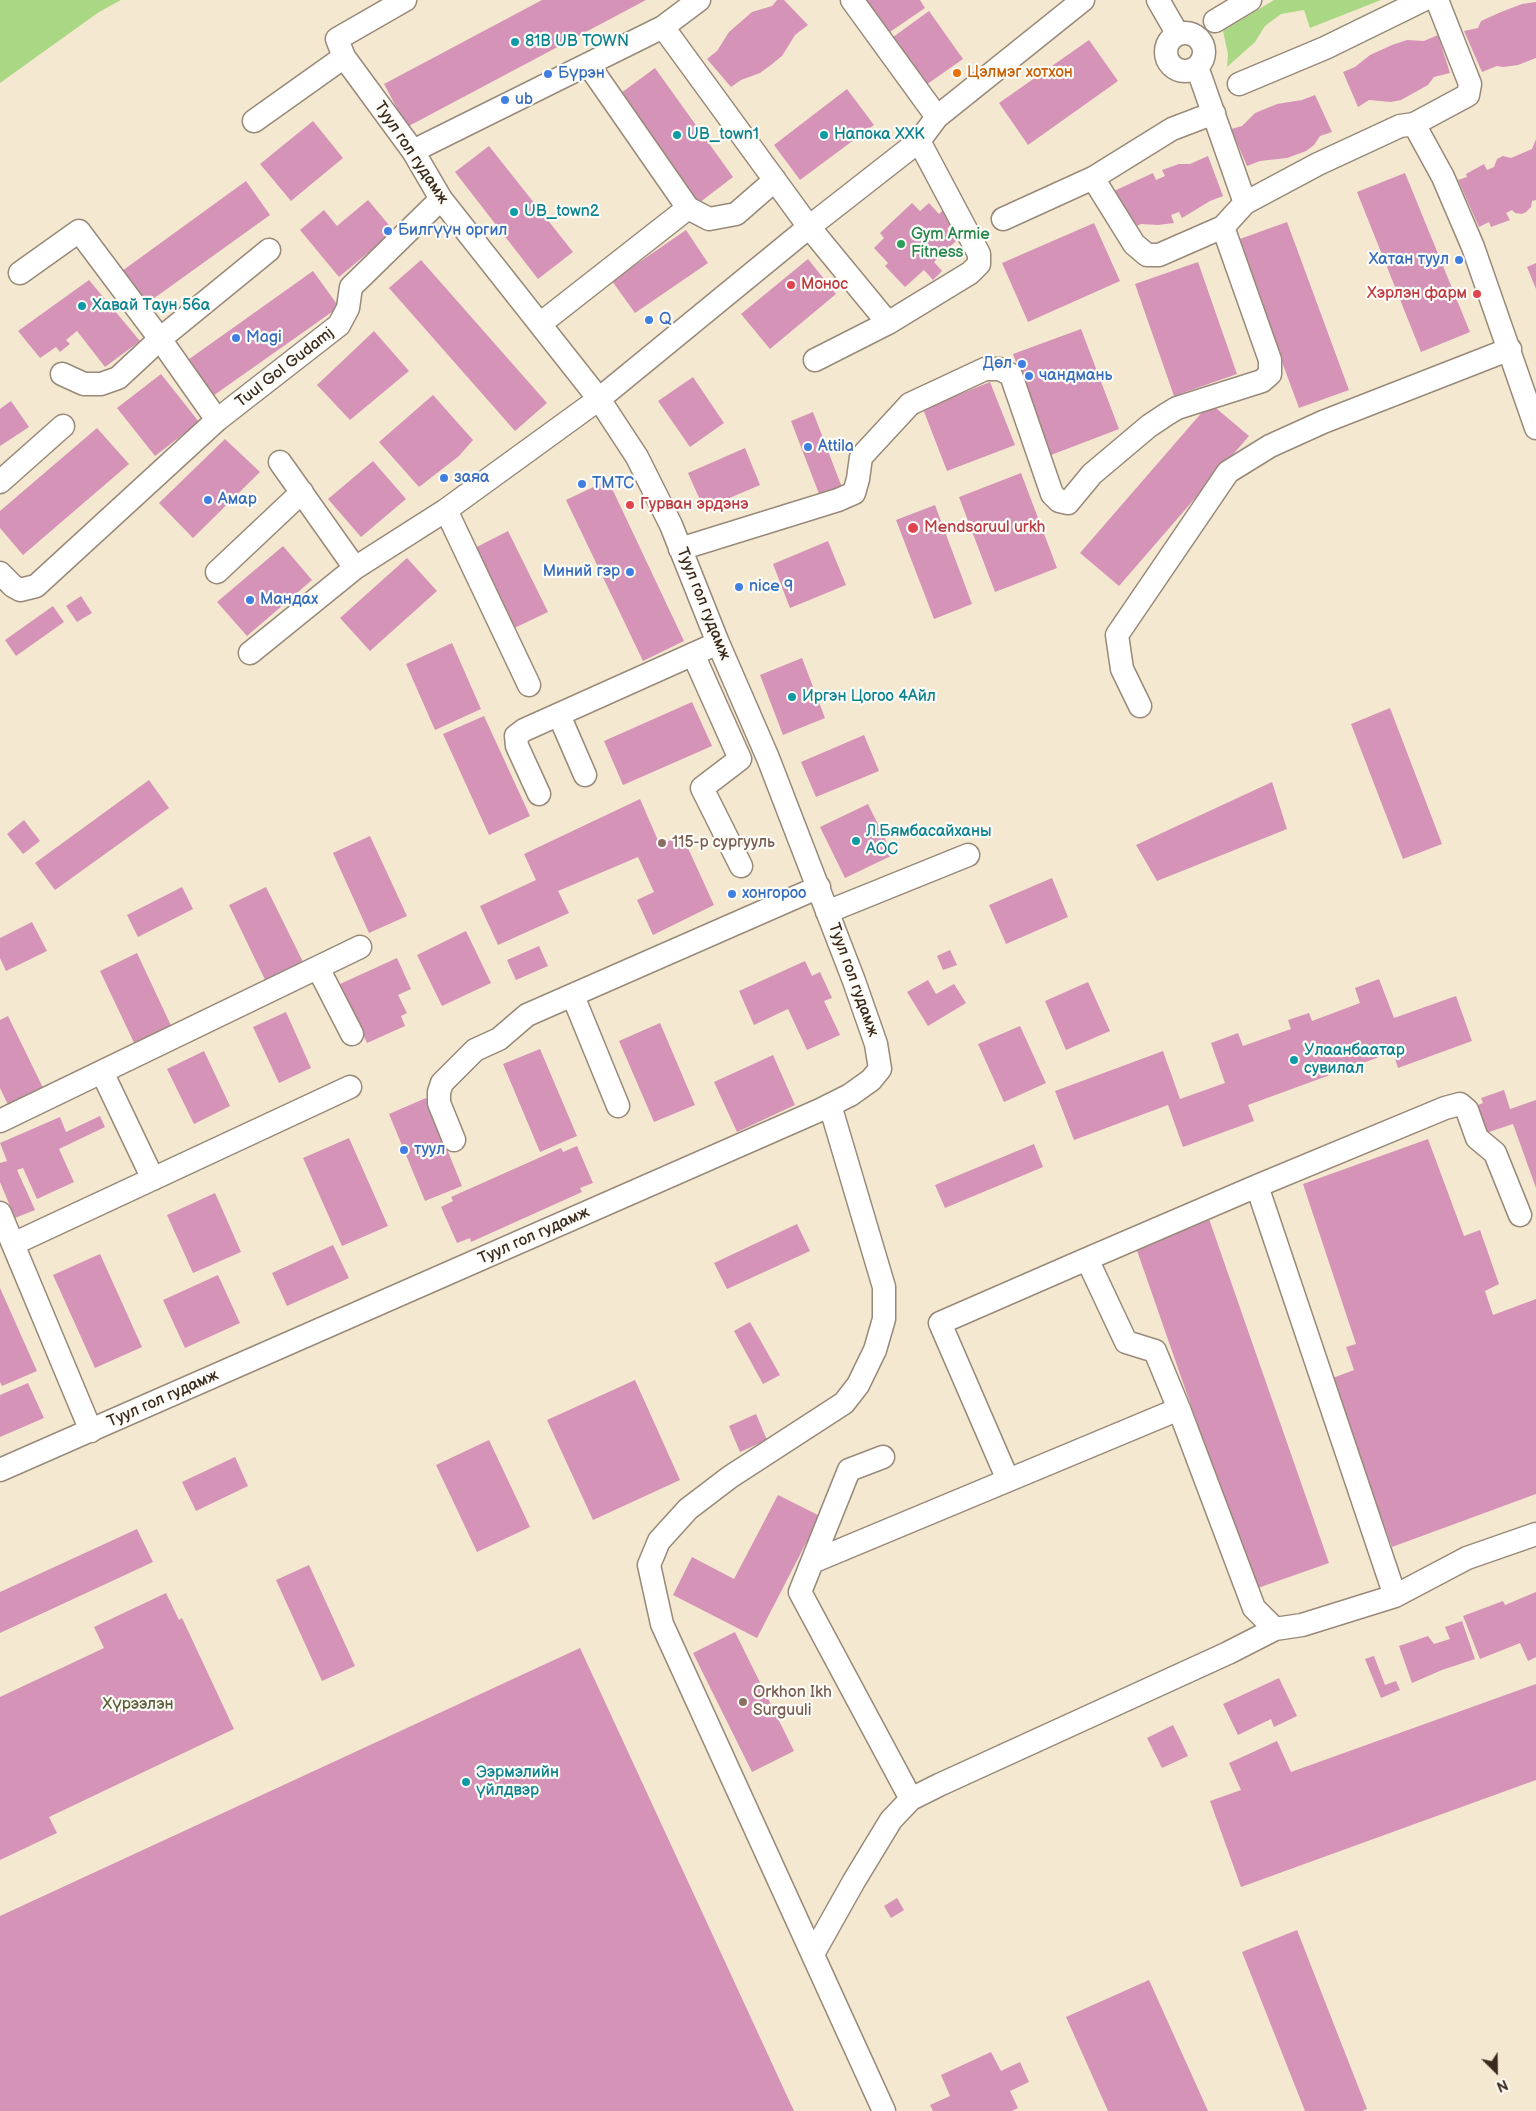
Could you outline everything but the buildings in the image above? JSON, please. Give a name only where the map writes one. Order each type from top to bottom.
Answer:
[{"type":"street","points":[[254,121],[344,57],[337,39],[405,0]]},
{"type":"street","points":[[852,0],[937,117]]},
{"type":"street","points":[[1158,0],[1177,34],[1168,43],[1166,50],[1169,64],[1182,71],[1197,67],[1245,203]]},
{"type":"street","points":[[1215,21],[1250,0]]},
{"type":"street","points":[[1239,84],[1325,48],[1423,0]]},
{"type":"street","points":[[1093,178],[1134,244],[1147,255],[1160,255],[1222,227],[1245,203],[1318,164],[1400,126],[1414,124],[1468,95],[1470,84],[1437,0]]},
{"type":"street","points":[[413,151],[663,27],[691,2]]},
{"type":"street","points":[[250,653],[355,568],[446,510],[599,399],[919,141],[937,117],[1073,3]]},
{"type":"street","points":[[663,27],[810,227],[888,323]]},
{"type":"street","name":"Туул гол гудамж","points":[[0,1470],[830,1105],[850,1095],[872,1080],[880,1069],[876,1044],[819,887],[768,758],[680,549],[637,457],[599,399],[441,199],[413,151],[344,57]]},
{"type":"street","points":[[588,64],[688,208],[709,218],[736,214],[775,180]]},
{"type":"street","points":[[1002,219],[1093,178],[1172,129],[1214,113]]},
{"type":"street","points":[[1414,124],[1443,177],[1473,247],[1510,348],[1536,428]]},
{"type":"street","points":[[815,360],[888,323],[970,273],[979,264],[979,254],[919,141]]},
{"type":"street","name":"Tuul Gol Gudamj","points":[[0,574],[20,590],[36,586],[217,420],[339,325],[348,308],[351,287],[441,199]]},
{"type":"street","points":[[540,324],[688,208]]},
{"type":"street","points":[[680,549],[838,500],[854,493],[861,457],[910,404],[985,370],[1000,369],[1011,375],[1052,494],[1059,500],[1068,502],[1092,474],[1149,426],[1167,414],[1177,408],[1262,381],[1270,374],[1270,360],[1222,227]]},
{"type":"street","points":[[20,273],[79,231],[160,339],[217,420]]},
{"type":"street","points":[[62,374],[84,384],[101,384],[118,378],[160,339],[269,250]]},
{"type":"street","points":[[1140,706],[1122,669],[1117,635],[1228,472],[1270,446],[1288,438],[1510,348]]},
{"type":"street","points":[[0,482],[63,426]]},
{"type":"street","points":[[280,462],[355,568]]},
{"type":"street","points":[[217,572],[302,492]]},
{"type":"street","points":[[446,510],[529,685]]},
{"type":"street","points":[[539,794],[518,746],[516,736],[524,730],[718,643]]},
{"type":"street","points":[[692,654],[740,759],[702,788],[741,866]]},
{"type":"street","points":[[559,715],[586,775]]},
{"type":"street","points":[[828,912],[968,855]]},
{"type":"street","points":[[454,1140],[439,1102],[442,1083],[475,1050],[499,1039],[527,1016],[819,887]]},
{"type":"street","points":[[0,1121],[360,948]]},
{"type":"street","points":[[318,968],[352,1034]]},
{"type":"street","points":[[573,996],[618,1106]]},
{"type":"street","points":[[102,1072],[153,1179]]},
{"type":"street","points":[[12,1244],[350,1087]]},
{"type":"street","points":[[1008,1480],[940,1323],[1257,1186],[1445,1108],[1460,1104],[1467,1110],[1477,1138],[1495,1154],[1520,1216]]},
{"type":"street","points":[[830,1105],[884,1287],[884,1319],[875,1350],[858,1385],[844,1403],[730,1476],[688,1509],[659,1541],[649,1565],[662,1624],[884,2111]]},
{"type":"street","points":[[1257,1186],[1395,1596]]},
{"type":"street","points":[[1,1220],[91,1431]]},
{"type":"street","points":[[1087,1259],[1126,1342],[1155,1351],[1254,1608],[1276,1629]]},
{"type":"street","points":[[812,1562],[1178,1409]]},
{"type":"street","points":[[883,1457],[849,1470],[800,1592],[911,1799]]},
{"type":"street","points":[[812,1954],[891,1820],[911,1799],[1276,1629],[1302,1626],[1395,1596],[1467,1558],[1536,1534]]},
{"type":"green space","points":[[0,0],[121,0],[99,12],[0,83]]},
{"type":"green space","points":[[1274,0],[1381,0],[1310,28],[1304,10],[1281,14],[1265,26],[1255,42],[1227,67],[1228,54],[1223,31]]},
{"type":"place","name":"81В UB TOWN","points":[[515,42]]},
{"type":"place","name":"Цэлмэг хотхон","points":[[957,73]]},
{"type":"place","name":"Бүрэн","points":[[548,74]]},
{"type":"place","name":"ub","points":[[505,100]]},
{"type":"place","name":"UB_town1","points":[[677,135]]},
{"type":"place","name":"Напока ХХК","points":[[824,135]]},
{"type":"place","name":"UB_town2","points":[[514,212]]},
{"type":"place","name":"Билгүүн оргил","points":[[388,231]]},
{"type":"place","name":"Gym Armie Fitness","points":[[901,244]]},
{"type":"place","name":"Хатан туул","points":[[1459,260]]},
{"type":"place","name":"Монос","points":[[791,285]]},
{"type":"place","name":"Хэрлэн фарм","points":[[1477,294]]},
{"type":"place","name":"Хавай Таун 56а","points":[[82,306]]},
{"type":"place","name":"Q","points":[[649,320]]},
{"type":"place","name":"Magi","points":[[236,338]]},
{"type":"place","name":"Дөл","points":[[1022,364]]},
{"type":"place","name":"чандмань","points":[[1029,376]]},
{"type":"place","name":"Attila","points":[[808,447]]},
{"type":"place","name":"заяа","points":[[444,478]]},
{"type":"place","name":"ТМТС","points":[[582,484]]},
{"type":"place","name":"Амар","points":[[208,500]]},
{"type":"place","name":"Гурван эрдэнэ","points":[[630,505]]},
{"type":"place","name":"Mendsaruul urkh","points":[[913,528]]},
{"type":"place","name":"Миний гэр","points":[[630,572]]},
{"type":"place","name":"nice 9","points":[[739,587]]},
{"type":"place","name":"Мандах","points":[[250,600]]},
{"type":"place","name":"Иргэн Цогоо 4Айл","points":[[792,697]]},
{"type":"place","name":"Л.Бямбасайханы АОС","points":[[856,841]]},
{"type":"place","name":"115-р сургууль","points":[[662,843]]},
{"type":"place","name":"хонгороо","points":[[732,894]]},
{"type":"place","name":"Улаанбаатар сувилал","points":[[1294,1060]]},
{"type":"place","name":"туул","points":[[404,1150]]},
{"type":"place","name":"Orkhon Ikh Surguuli","points":[[743,1702]]},
{"type":"place","name":"Ээрмэлийн үйлдвэр","points":[[466,1782]]},
{"type":"park label","name":"Хүрээлэн","points":[[138,1705]]}]
